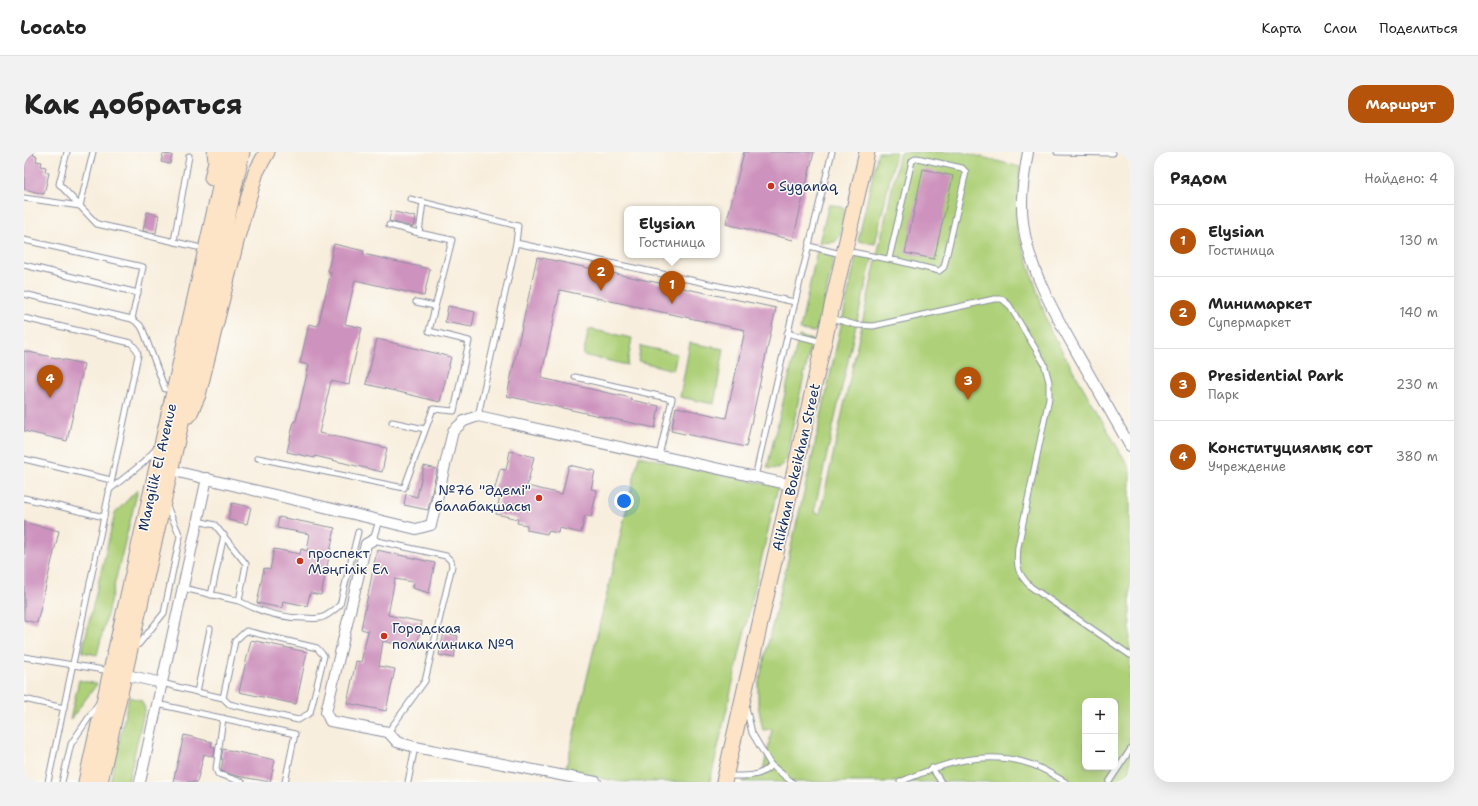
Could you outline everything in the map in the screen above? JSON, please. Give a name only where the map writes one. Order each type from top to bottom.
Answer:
[{"type":"main road","points":[[173,428],[165,389],[216,161],[215,152]]},
{"type":"main road","name":"Mangilik El Avenue","points":[[86,782],[106,693],[129,650],[164,498],[170,470],[173,428],[228,152]]},
{"type":"main road","name":"Mangilik El Avenue","points":[[100,782],[117,673],[163,442],[173,428],[242,152]]},
{"type":"main road","points":[[173,428],[191,412],[198,395],[238,234],[256,172],[267,152]]},
{"type":"main road","name":"Alikhan Bokeikhan Street","points":[[725,779],[831,318],[867,152]]},
{"type":"street","points":[[1028,152],[1024,179],[1023,222],[1027,244],[1035,268],[1045,293],[1060,323],[1130,446]]},
{"type":"street","points":[[170,470],[416,529],[431,525],[453,431],[464,421],[478,416],[792,485]]},
{"type":"street","points":[[140,782],[208,478]]},
{"type":"street","points":[[373,540],[366,544],[326,712],[330,721],[388,732],[397,742],[415,747],[596,782]]},
{"type":"street","points":[[117,673],[162,683]]},
{"type":"lane","points":[[67,152],[59,184],[97,224],[197,247]]},
{"type":"lane","points":[[80,206],[94,152]]},
{"type":"lane","points":[[755,477],[795,302],[832,152]]},
{"type":"lane","points":[[1057,152],[1113,153]]},
{"type":"lane","points":[[189,156],[174,241],[197,247]]},
{"type":"lane","points":[[809,246],[889,259],[940,271],[944,267],[966,172],[962,168],[917,158],[912,161],[889,259]]},
{"type":"lane","points":[[24,198],[80,206]]},
{"type":"lane","points":[[410,199],[518,226],[516,243],[478,416]]},
{"type":"lane","points":[[419,233],[423,202]]},
{"type":"lane","points":[[258,458],[404,488],[432,409],[454,411],[469,341],[429,331],[452,240],[388,225]]},
{"type":"lane","points":[[24,240],[143,267],[132,319]]},
{"type":"lane","points":[[516,243],[795,302]]},
{"type":"lane","points":[[24,265],[138,293]]},
{"type":"lane","points":[[24,294],[132,319],[140,325],[143,330],[165,389]]},
{"type":"lane","points":[[831,318],[856,325],[873,326],[994,298],[1002,299],[1009,305],[1044,363],[1049,382],[1049,398],[1018,547],[1018,569],[1022,578],[1031,587],[1130,655]]},
{"type":"lane","points":[[416,302],[435,306]]},
{"type":"lane","points":[[24,318],[131,343],[137,350],[138,355],[48,782]]},
{"type":"lane","points":[[788,333],[825,342]]},
{"type":"lane","points":[[575,377],[672,399],[659,456]]},
{"type":"lane","points":[[392,422],[425,429]]},
{"type":"lane","points":[[109,490],[143,463],[163,442]]},
{"type":"lane","points":[[24,459],[112,480]]},
{"type":"lane","points":[[24,498],[104,517]]},
{"type":"lane","points":[[129,650],[139,644],[164,613],[180,536],[164,498]]},
{"type":"lane","points":[[379,520],[373,540],[446,556],[451,560],[452,566],[425,681],[388,732]]},
{"type":"lane","points":[[198,521],[215,525],[246,564],[239,601]]},
{"type":"lane","points":[[183,588],[239,601],[257,611],[277,616],[321,618],[331,613],[340,605],[358,532]]},
{"type":"lane","points":[[211,595],[224,535]]},
{"type":"lane","points":[[197,692],[210,629]]},
{"type":"lane","points":[[162,683],[223,698],[229,704],[298,720],[310,712],[324,656],[317,648],[246,631],[235,641],[223,698]]},
{"type":"lane","points":[[24,657],[117,673]]},
{"type":"lane","points":[[62,782],[71,744],[106,693]]},
{"type":"lane","points":[[744,698],[752,733],[771,765],[792,782]]},
{"type":"lane","points":[[24,699],[64,708]]},
{"type":"lane","points":[[157,704],[295,734],[285,782]]},
{"type":"lane","points":[[223,718],[215,763],[216,769],[218,774],[242,782]]},
{"type":"lane","points":[[408,782],[415,747]]},
{"type":"lane","points":[[1109,782],[1130,750]]},
{"type":"lane","points":[[900,782],[932,768],[966,759],[1007,758],[1034,765],[1065,782]]},
{"type":"lane","points":[[725,779],[747,776],[766,771],[771,765]]},
{"type":"lane","points":[[932,768],[941,782]]},
{"type":"green space","points":[[878,152],[896,152],[875,244],[858,241]]},
{"type":"green space","points":[[900,152],[962,152],[1020,167],[1017,229],[1050,330],[1130,469],[1130,782],[742,782],[753,777],[762,776],[772,729],[763,730],[758,705],[758,686],[810,467],[857,253],[873,256],[814,512],[820,514]]},
{"type":"green space","points":[[829,204],[845,208],[840,236],[835,242],[819,243]]},
{"type":"green space","points":[[817,251],[834,257],[819,328],[814,332],[800,330]]},
{"type":"green space","points":[[589,329],[632,338],[627,365],[583,355]]},
{"type":"green space","points":[[799,336],[812,340],[785,461],[778,469],[767,468]]},
{"type":"green space","points":[[690,343],[724,349],[714,404],[680,397]]},
{"type":"green space","points":[[641,346],[677,354],[673,370],[638,361]]},
{"type":"green space","points":[[639,456],[778,487],[710,782],[621,782],[565,772]]},
{"type":"green space","points":[[138,489],[97,655],[82,652],[115,513]]},
{"type":"green space","points":[[79,680],[97,684],[70,720]]},
{"type":"green space","points":[[129,697],[141,700],[145,708],[128,782],[110,782]]},
{"type":"building","points":[[24,152],[34,152],[33,155],[37,156],[36,161],[42,162],[41,166],[46,167],[45,172],[49,173],[44,194],[24,189]]},
{"type":"building","name":"Syganaq","points":[[744,152],[814,152],[793,240],[726,224]]},
{"type":"building","points":[[163,154],[172,155],[170,164],[161,162]]},
{"type":"building","points":[[923,169],[953,176],[934,259],[905,253]]},
{"type":"building","points":[[391,211],[415,217],[413,227],[389,221]]},
{"type":"building","points":[[147,212],[159,215],[156,233],[143,231]]},
{"type":"building","points":[[334,244],[364,251],[363,254],[430,269],[424,296],[355,280],[345,324],[362,328],[349,385],[331,381],[319,433],[387,448],[382,472],[315,456],[315,458],[287,452],[309,365],[300,363],[309,324],[318,326],[331,272],[328,271]]},
{"type":"building","points":[[537,257],[776,308],[746,447],[671,431],[676,407],[726,418],[745,330],[560,290],[541,378],[631,398],[631,400],[659,406],[655,428],[507,396]]},
{"type":"building","points":[[448,306],[475,312],[472,327],[445,322]]},
{"type":"building","points":[[377,339],[451,357],[440,402],[366,384]]},
{"type":"building","points":[[24,351],[84,364],[67,441],[24,431]]},
{"type":"building","points":[[510,451],[534,457],[527,486],[562,494],[569,465],[595,471],[591,489],[597,490],[591,517],[585,515],[581,533],[559,528],[558,533],[548,531],[547,534],[527,530],[527,525],[517,523],[518,519],[496,514],[500,496],[493,495],[500,469],[506,470]]},
{"type":"building","points":[[424,466],[437,469],[428,510],[404,505],[406,494],[417,497]]},
{"type":"building","points":[[232,503],[251,507],[247,524],[228,520]]},
{"type":"building","name":"проспект Мәңгілік Ел","points":[[279,517],[335,528],[321,595],[310,593],[307,606],[283,601],[282,608],[257,603],[264,568],[270,570],[274,549],[300,554],[301,549],[307,551],[310,534],[277,528]]},
{"type":"building","points":[[24,522],[59,531],[37,623],[24,620]]},
{"type":"building","name":"Городская поликлиника №9","points":[[377,550],[435,563],[429,593],[412,588],[413,582],[395,579],[388,615],[422,622],[416,649],[383,641],[379,666],[395,669],[386,711],[347,703],[356,661],[361,662],[368,631],[361,629]]},
{"type":"building","points":[[444,633],[458,636],[454,658],[439,655]]},
{"type":"building","points":[[251,640],[307,652],[296,704],[239,692]]},
{"type":"building","points":[[184,735],[212,742],[211,746],[215,747],[214,757],[204,754],[197,782],[173,782]]},
{"type":"building","points":[[223,749],[275,760],[270,782],[237,776],[221,771]]},
{"type":"place","name":"Syganaq","points":[[771,186]]},
{"type":"place","name":"Минимаркет","points":[[601,291]]},
{"type":"place","name":"Elysian","points":[[672,304]]},
{"type":"place","name":"Конституциялық сот","points":[[50,398]]},
{"type":"place","name":"Presidential Park","points":[[968,400]]},
{"type":"place","name":"№76 \"Әдемі\" балабақшасы","points":[[539,498]]},
{"type":"place","name":"проспект Мәңгілік Ел","points":[[300,561]]},
{"type":"place","name":"Городская поликлиника №9","points":[[384,636]]}]
